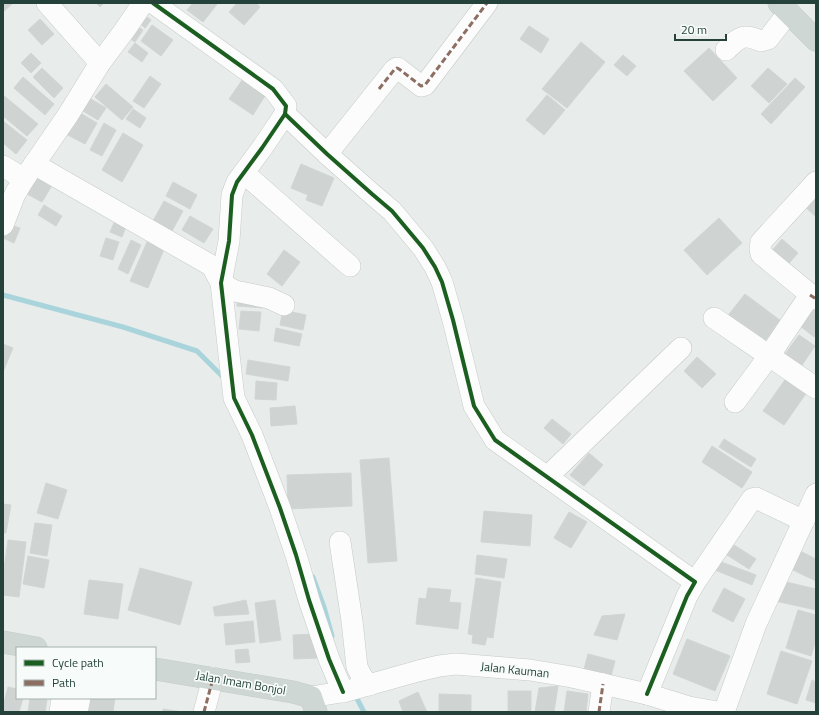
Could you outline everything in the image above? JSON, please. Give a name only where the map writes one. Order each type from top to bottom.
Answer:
[{"type":"main road","points":[[784,8],[816,40]]},
{"type":"main road","points":[[3,642],[30,647]]},
{"type":"main road","name":"Jalan Imam Bonjol","points":[[156,669],[293,692],[314,705]]},
{"type":"street","points":[[47,3],[100,62]]},
{"type":"street","points":[[3,225],[15,194],[29,171],[68,115],[100,62],[124,32],[143,3]]},
{"type":"street","points":[[153,3],[273,89],[286,106],[285,114],[237,182],[232,195],[229,241],[221,283],[232,386],[280,508],[329,659],[355,689],[362,676],[357,667],[349,597],[340,542]]},
{"type":"street","points":[[327,154],[394,70],[397,68],[421,86],[425,85],[487,3]]},
{"type":"street","points":[[726,50],[739,38],[752,37],[761,41],[768,39],[784,8]]},
{"type":"street","points":[[285,114],[327,154],[392,211],[423,248],[435,267],[442,282],[474,406],[495,440],[695,582]]},
{"type":"street","points":[[3,166],[29,171],[212,266],[221,283],[235,291],[269,298],[284,305]]},
{"type":"street","points":[[244,173],[350,266]]},
{"type":"street","points":[[735,402],[813,297],[761,254],[760,249],[761,242],[816,182]]},
{"type":"street","points":[[714,318],[816,388]]},
{"type":"street","points":[[547,478],[681,348]]},
{"type":"street","points":[[724,712],[756,624],[816,494]]},
{"type":"street","points":[[647,694],[687,596],[752,499],[756,498],[804,521]]},
{"type":"street","name":"Jalan Kauman","points":[[314,705],[355,689],[418,671],[456,664],[530,670],[572,677],[647,694],[689,707],[718,712]]},
{"type":"street","points":[[204,712],[213,678]]},
{"type":"street","points":[[599,712],[603,684]]},
{"type":"street","points":[[60,712],[62,699]]},
{"type":"street","points":[[77,712],[80,699]]},
{"type":"building","points":[[3,3],[12,3],[12,4],[3,12]]},
{"type":"building","points":[[96,3],[104,3],[100,7]]},
{"type":"building","points":[[193,3],[218,3],[203,22],[187,10]]},
{"type":"building","points":[[237,3],[256,3],[260,7],[244,25],[229,12]]},
{"type":"building","points":[[142,13],[151,20],[145,28],[136,20]]},
{"type":"building","points":[[40,19],[54,34],[42,45],[28,30]]},
{"type":"building","points":[[134,24],[143,30],[135,42],[126,36]]},
{"type":"building","points":[[152,25],[173,40],[161,56],[141,41]]},
{"type":"building","points":[[529,26],[549,39],[541,53],[520,39]]},
{"type":"building","points":[[581,42],[605,62],[567,108],[542,89]]},
{"type":"building","points":[[135,43],[148,53],[142,62],[128,52]]},
{"type":"building","points":[[709,48],[737,78],[713,101],[684,71]]},
{"type":"building","points":[[31,53],[41,63],[31,73],[21,63]]},
{"type":"building","points":[[623,55],[636,66],[627,76],[614,65]]},
{"type":"building","points":[[42,68],[63,88],[54,98],[33,77]]},
{"type":"building","points":[[768,68],[787,84],[769,103],[751,86]]},
{"type":"building","points":[[150,76],[161,84],[144,108],[133,101]]},
{"type":"building","points":[[245,76],[268,91],[253,115],[229,99]]},
{"type":"building","points":[[23,77],[54,104],[45,115],[14,88]]},
{"type":"building","points":[[795,78],[805,87],[771,124],[761,114]]},
{"type":"building","points":[[106,84],[133,107],[122,120],[95,97]]},
{"type":"building","points":[[3,95],[38,124],[27,136],[3,116]]},
{"type":"building","points":[[547,95],[565,110],[544,135],[526,120]]},
{"type":"building","points":[[86,96],[106,108],[98,120],[78,108]]},
{"type":"building","points":[[133,109],[146,118],[140,128],[126,119]]},
{"type":"building","points":[[77,111],[97,123],[85,144],[64,133]]},
{"type":"building","points":[[3,121],[27,140],[16,154],[3,143]]},
{"type":"building","points":[[104,123],[116,130],[102,156],[90,150]]},
{"type":"building","points":[[123,133],[143,145],[122,182],[102,170]]},
{"type":"building","points":[[301,164],[334,178],[322,206],[306,200],[308,195],[291,188]]},
{"type":"building","points":[[39,173],[54,182],[42,202],[27,194]]},
{"type":"building","points":[[173,182],[197,195],[190,209],[166,196]]},
{"type":"building","points":[[816,186],[816,217],[801,203]]},
{"type":"building","points":[[164,201],[183,211],[172,231],[153,221]]},
{"type":"building","points":[[44,205],[62,216],[56,226],[38,215]]},
{"type":"building","points":[[117,216],[128,221],[122,237],[110,232]]},
{"type":"building","points":[[190,216],[213,229],[204,243],[182,230]]},
{"type":"building","points":[[719,218],[742,243],[707,275],[684,250]]},
{"type":"building","points":[[8,224],[20,228],[14,243],[3,238]]},
{"type":"building","points":[[150,235],[167,242],[148,288],[130,281]]},
{"type":"building","points":[[106,238],[119,242],[113,260],[100,256]]},
{"type":"building","points":[[782,239],[798,253],[785,268],[769,254]]},
{"type":"building","points":[[131,240],[141,245],[128,274],[118,269]]},
{"type":"building","points":[[284,250],[300,262],[282,286],[267,274]]},
{"type":"building","points":[[745,294],[781,321],[762,345],[726,318]]},
{"type":"building","points":[[238,295],[264,298],[263,308],[237,306]]},
{"type":"building","points":[[816,306],[816,334],[814,337],[799,325]]},
{"type":"building","points":[[283,310],[306,315],[303,330],[280,325]]},
{"type":"building","points":[[241,311],[261,312],[259,331],[239,329]]},
{"type":"building","points":[[276,328],[302,334],[299,346],[274,341]]},
{"type":"building","points":[[799,335],[815,346],[802,365],[785,354]]},
{"type":"building","points":[[3,344],[13,348],[3,372]]},
{"type":"building","points":[[697,357],[716,374],[702,388],[684,371]]},
{"type":"building","points":[[248,360],[290,367],[288,381],[246,374]]},
{"type":"building","points":[[787,377],[807,392],[784,425],[763,411]]},
{"type":"building","points":[[256,381],[277,383],[276,400],[255,399]]},
{"type":"building","points":[[295,406],[297,424],[271,426],[270,408]]},
{"type":"building","points":[[552,419],[571,434],[563,444],[544,428]]},
{"type":"building","points":[[724,439],[756,459],[751,467],[719,447]]},
{"type":"building","points":[[712,446],[752,472],[742,488],[702,462]]},
{"type":"building","points":[[589,453],[603,465],[584,486],[570,475]]},
{"type":"building","points":[[389,458],[397,561],[368,563],[360,460]]},
{"type":"building","points":[[351,473],[352,506],[288,509],[287,475]]},
{"type":"building","points":[[46,483],[67,490],[58,519],[37,513]]},
{"type":"building","points":[[3,504],[11,505],[6,533],[3,533]]},
{"type":"building","points":[[484,511],[532,515],[530,546],[481,542]]},
{"type":"building","points":[[569,512],[587,522],[571,548],[554,538]]},
{"type":"building","points":[[35,523],[52,525],[47,556],[30,553]]},
{"type":"building","points":[[8,540],[26,542],[19,597],[3,595],[3,576]]},
{"type":"building","points":[[734,545],[756,559],[749,569],[727,555]]},
{"type":"building","points":[[800,551],[816,559],[816,581],[791,569]]},
{"type":"building","points":[[477,555],[507,559],[504,578],[475,574]]},
{"type":"building","points":[[28,556],[49,560],[44,588],[23,584]]},
{"type":"building","points":[[716,560],[756,575],[752,585],[715,570]]},
{"type":"building","points":[[140,568],[192,582],[180,625],[128,610]]},
{"type":"building","points":[[476,578],[501,582],[493,638],[487,637],[485,645],[472,643],[473,635],[468,634]]},
{"type":"building","points":[[89,580],[123,584],[118,619],[84,614]]},
{"type":"building","points":[[786,582],[816,589],[816,610],[775,601]]},
{"type":"building","points":[[428,588],[451,590],[449,602],[461,603],[458,629],[416,624],[419,598],[426,599]]},
{"type":"building","points":[[724,588],[745,599],[733,622],[712,611]]},
{"type":"building","points":[[246,600],[249,614],[215,616],[213,607]]},
{"type":"building","points":[[275,600],[281,640],[260,643],[255,603]]},
{"type":"building","points":[[798,610],[816,615],[816,640],[811,656],[786,648]]},
{"type":"building","points":[[625,614],[617,640],[594,635],[602,616]]},
{"type":"building","points":[[253,621],[255,642],[226,645],[224,624]]},
{"type":"building","points":[[317,634],[317,658],[294,659],[293,635]]},
{"type":"building","points":[[687,639],[730,656],[715,691],[673,674]]},
{"type":"building","points":[[248,649],[250,662],[236,663],[235,650]]},
{"type":"building","points":[[781,651],[812,661],[797,704],[767,694]]},
{"type":"building","points":[[588,654],[615,661],[610,680],[583,673]]},
{"type":"building","points":[[812,680],[816,682],[816,703],[806,700]]},
{"type":"building","points":[[558,686],[554,712],[535,712],[539,688]]},
{"type":"building","points":[[8,687],[16,689],[16,699],[23,699],[19,712],[3,712]]},
{"type":"building","points":[[508,691],[531,691],[531,712],[508,712]]},
{"type":"building","points":[[567,691],[588,694],[586,712],[564,712]]},
{"type":"building","points":[[418,692],[427,712],[403,712],[399,701]]},
{"type":"building","points":[[439,694],[471,695],[471,712],[439,712]]},
{"type":"building","points":[[30,699],[47,700],[45,712],[28,712]]},
{"type":"building","points":[[87,699],[115,699],[113,712],[86,712]]},
{"type":"building","points":[[163,709],[182,712],[163,712]]},
{"type":"waterway","points":[[3,295],[123,327],[197,351],[225,379]]},
{"type":"waterway","points":[[313,577],[324,607],[332,636]]},
{"type":"waterway","points":[[354,693],[364,712]]},
{"type":"marked path","points":[[379,89],[397,68],[421,86],[425,85],[487,3]]},
{"type":"marked path","points":[[810,295],[816,299]]},
{"type":"marked path","points":[[204,712],[213,678]]},
{"type":"marked path","points":[[599,712],[603,684]]},
{"type":"cycle path","points":[[153,3],[273,89],[286,106],[285,114],[237,182],[232,195],[229,241],[221,283],[234,398],[252,435],[280,508],[329,659],[343,692]]},
{"type":"cycle path","points":[[285,114],[327,154],[392,211],[423,248],[435,267],[442,282],[474,406],[495,440],[695,582],[687,596],[647,694]]}]
